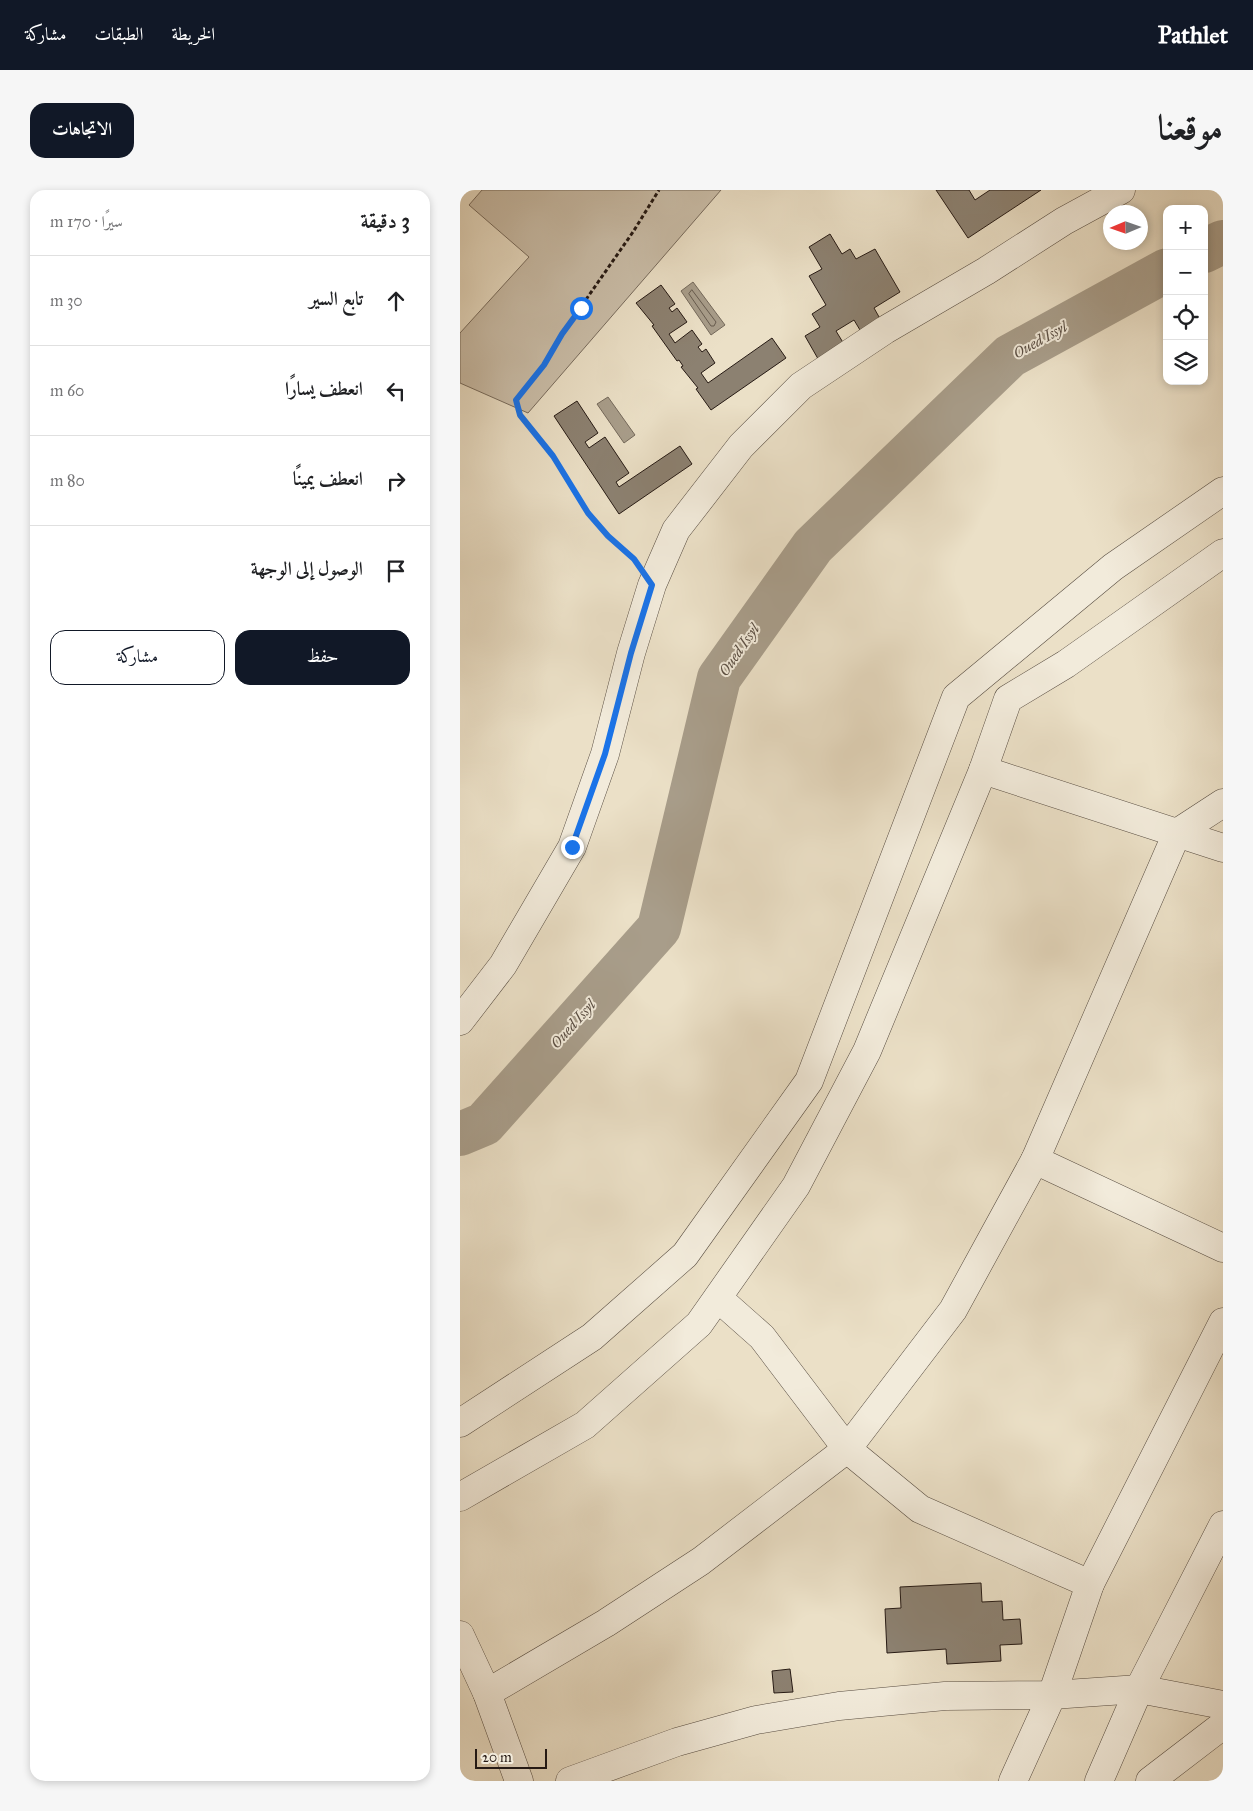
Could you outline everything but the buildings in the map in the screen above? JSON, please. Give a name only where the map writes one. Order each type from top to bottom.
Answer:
[{"type":"street","points":[[460,1021],[503,964],[572,847],[605,754],[631,653],[652,585],[676,530],[741,446],[800,386],[885,330],[986,271],[1064,221],[1121,190]]},
{"type":"street","points":[[460,1423],[592,1337],[685,1255],[809,1081],[956,697],[1113,567],[1223,491]]},
{"type":"street","points":[[460,1497],[585,1425],[699,1324],[796,1186],[867,1051],[983,770],[1008,699],[1066,664],[1223,553]]},
{"type":"street","points":[[983,770],[1223,848]]},
{"type":"street","points":[[487,1693],[606,1623],[701,1560],[847,1449],[953,1310],[1035,1160],[1177,833],[1223,803]]},
{"type":"street","points":[[1035,1160],[1223,1248]]},
{"type":"street","points":[[718,1298],[762,1337],[847,1449],[920,1509],[1090,1584]]},
{"type":"street","points":[[1014,1781],[1052,1695],[1090,1584],[1223,1322]]},
{"type":"street","points":[[1099,1781],[1139,1689],[1223,1525]]},
{"type":"street","points":[[460,1635],[487,1693],[518,1781]]},
{"type":"street","points":[[570,1781],[677,1742],[756,1720],[839,1706],[945,1696],[1052,1695],[1139,1689],[1223,1705]]},
{"type":"street","points":[[1150,1781],[1223,1725]]},
{"type":"path","points":[[652,585],[634,559],[608,536],[588,513],[553,456],[520,415],[516,400],[544,365],[562,334],[633,232],[659,190]]},
{"type":"shaded area","points":[[482,190],[721,190],[528,413],[460,383],[460,333],[529,257],[469,205]]},
{"type":"water","points":[[693,282],[725,325],[711,335],[681,291]]},
{"type":"water","points":[[608,397],[635,435],[624,443],[597,404]]},
{"type":"waterway","name":"Oued Issyl","points":[[1206,250],[1223,242]]},
{"type":"waterway","name":"Oued Issyl","points":[[460,1134],[484,1124],[659,928],[719,678],[813,546],[1010,356],[1163,272]]},
{"type":"route","points":[[572,847],[605,754],[631,653],[652,585],[634,559],[608,536],[588,513],[553,456],[520,415],[516,400],[524,387],[544,365],[562,334],[581,308]]}]
